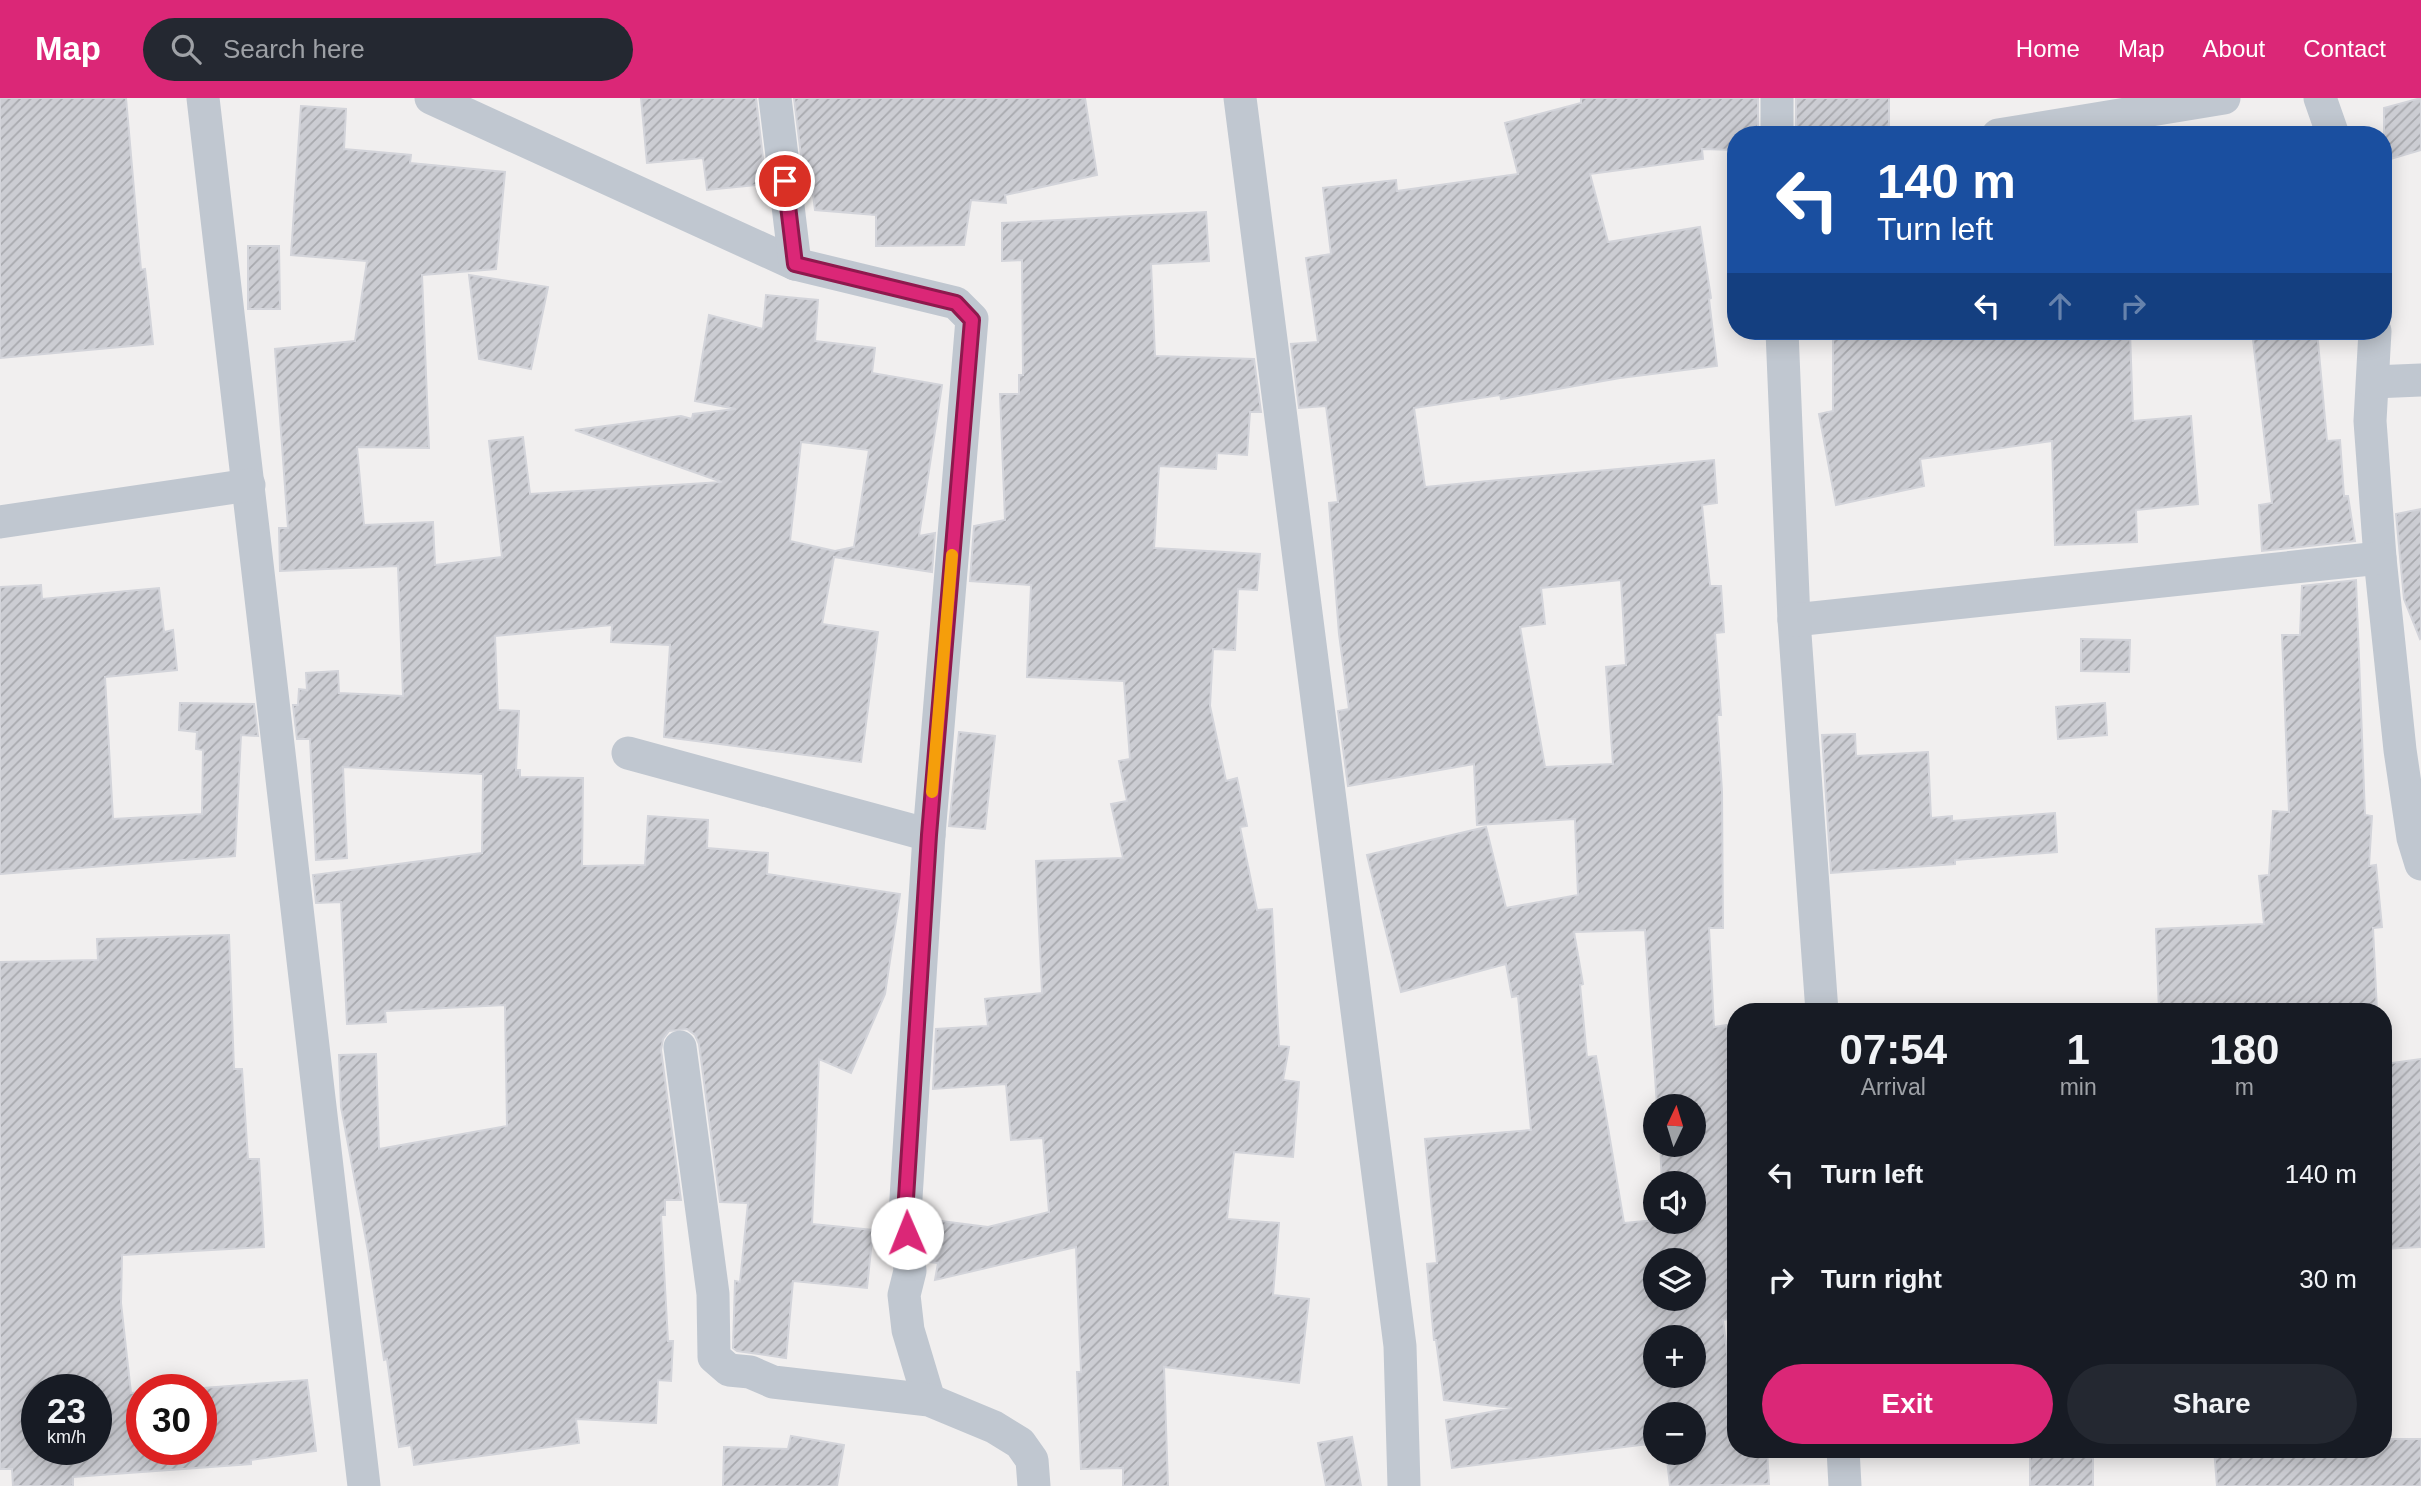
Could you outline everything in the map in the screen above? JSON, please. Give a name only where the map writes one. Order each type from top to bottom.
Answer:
[{"type":"street","points":[[203,98],[364,1486]]},
{"type":"street","points":[[431,98],[795,264],[956,303],[972,320],[929,835],[905,1214],[910,1271],[904,1295],[908,1330],[929,1400]]},
{"type":"street","points":[[775,98],[795,264]]},
{"type":"street","points":[[1240,98],[1400,1346],[1404,1486]]},
{"type":"street","points":[[1777,98],[1777,126]]},
{"type":"street","points":[[2053,126],[2224,98]]},
{"type":"street","points":[[2320,98],[2330,126]]},
{"type":"street","points":[[1783,340],[1794,620],[1821,1003]]},
{"type":"street","points":[[2375,340],[2370,421],[2379,558],[2400,750],[2413,838],[2421,864]]},
{"type":"street","points":[[2373,382],[2421,380]]},
{"type":"street","points":[[0,522],[249,485]]},
{"type":"street","points":[[1794,620],[2379,558]]},
{"type":"street","points":[[628,752],[929,835]]},
{"type":"street","points":[[680,1046],[713,1294],[714,1357],[729,1370],[750,1372],[773,1382],[929,1400],[994,1427],[1020,1443],[1032,1460],[1034,1486]]},
{"type":"street","points":[[1843,1458],[1845,1486]]},
{"type":"building","points":[[0,98],[126,98],[141,270],[145,269],[153,344],[0,358]]},
{"type":"building","points":[[641,98],[756,98],[766,184],[707,190],[703,158],[647,163]]},
{"type":"building","points":[[794,98],[1085,98],[1097,175],[1005,195],[1006,203],[971,200],[964,245],[876,246],[876,215],[815,210],[811,179],[804,180]]},
{"type":"building","points":[[1581,98],[1758,98],[1758,126],[1727,126],[1727,150],[1702,149],[1703,159],[1590,174],[1608,242],[1700,227],[1711,298],[1717,366],[1620,378],[1501,399],[1500,395],[1414,408],[1425,487],[1714,460],[1717,503],[1702,505],[1710,586],[1721,586],[1724,632],[1715,633],[1721,715],[1717,715],[1722,791],[1723,928],[1709,928],[1714,1027],[1727,1025],[1727,1319],[1723,1320],[1727,1351],[1727,1458],[1768,1458],[1769,1484],[1670,1486],[1668,1465],[1706,1465],[1706,1402],[1643,1402],[1643,1445],[1452,1468],[1446,1420],[1512,1408],[1444,1400],[1434,1340],[1427,1264],[1437,1263],[1425,1139],[1531,1130],[1518,996],[1512,997],[1506,964],[1401,992],[1367,855],[1486,827],[1506,908],[1578,895],[1575,819],[1477,825],[1474,764],[1348,786],[1338,711],[1349,709],[1339,634],[1329,503],[1338,502],[1326,406],[1299,408],[1291,344],[1318,342],[1306,258],[1331,254],[1323,188],[1396,180],[1397,191],[1518,174],[1505,123],[1581,103]],"holes":[[[1621,580],[1626,665],[1606,667],[1613,764],[1545,767],[1520,627],[1545,624],[1541,588]],[[1645,930],[1656,1094],[1706,1094],[1706,1157],[1661,1157],[1661,1171],[1706,1171],[1706,1234],[1643,1234],[1643,1221],[1624,1223],[1596,1056],[1587,1057],[1580,985],[1583,984],[1574,932]]]},
{"type":"building","points":[[1796,98],[1889,98],[1889,126],[1796,126]]},
{"type":"building","points":[[2421,98],[2421,150],[2392,159],[2392,126],[2384,126],[2384,108]]},
{"type":"building","points":[[301,106],[346,109],[344,149],[411,155],[410,163],[505,172],[496,269],[422,275],[429,448],[357,447],[364,525],[433,522],[435,565],[502,557],[489,441],[523,437],[530,494],[722,482],[575,430],[681,416],[692,419],[693,414],[736,409],[695,401],[709,315],[763,329],[766,295],[818,300],[815,341],[875,348],[872,373],[942,385],[919,536],[935,533],[932,572],[834,557],[822,624],[878,632],[861,762],[664,737],[670,645],[611,642],[612,625],[495,636],[498,710],[519,711],[516,770],[520,770],[520,777],[583,778],[582,866],[645,865],[648,816],[708,820],[707,848],[768,853],[767,874],[900,894],[885,994],[851,1073],[819,1059],[812,1224],[873,1230],[867,1288],[793,1281],[786,1358],[737,1351],[733,1348],[735,1281],[740,1282],[748,1203],[720,1202],[699,1044],[695,1035],[687,1029],[669,1031],[663,1039],[661,1050],[681,1200],[665,1200],[665,1215],[661,1215],[668,1341],[673,1341],[671,1381],[658,1380],[656,1423],[576,1419],[579,1443],[414,1465],[411,1445],[399,1447],[387,1359],[384,1360],[368,1251],[341,1107],[339,1055],[376,1054],[379,1149],[507,1126],[505,1005],[385,1011],[386,1022],[347,1024],[341,902],[316,903],[313,875],[482,853],[483,774],[343,767],[347,858],[316,860],[310,739],[297,739],[293,705],[298,705],[299,689],[307,690],[306,673],[338,671],[339,693],[403,696],[398,566],[280,571],[279,528],[288,528],[275,349],[355,341],[367,261],[291,255]],"holes":[[[801,442],[869,450],[854,547],[835,551],[790,541]]]},
{"type":"building","points":[[1206,212],[1209,261],[1151,264],[1155,356],[1254,359],[1261,412],[1250,412],[1247,455],[1217,453],[1216,469],[1159,466],[1154,548],[1260,554],[1257,590],[1238,589],[1235,650],[1213,649],[1210,706],[1226,781],[1237,778],[1247,826],[1240,827],[1257,910],[1272,909],[1279,1046],[1289,1047],[1283,1080],[1299,1082],[1293,1157],[1234,1152],[1227,1219],[1279,1223],[1273,1295],[1309,1299],[1299,1383],[1164,1367],[1168,1486],[1123,1486],[1123,1468],[1081,1469],[1077,1372],[1081,1372],[1076,1247],[935,1280],[938,1263],[929,1262],[925,1219],[988,1227],[1049,1212],[1043,1138],[1011,1140],[1006,1084],[933,1089],[936,1029],[988,1026],[985,999],[1042,993],[1036,861],[1123,858],[1111,804],[1127,801],[1119,761],[1130,759],[1124,681],[1027,677],[1031,585],[970,581],[974,526],[1005,520],[1000,394],[1019,394],[1019,375],[1023,375],[1022,260],[1002,261],[1002,223]]},
{"type":"building","points":[[248,246],[279,246],[280,309],[248,309]]},
{"type":"building","points":[[469,275],[548,287],[531,369],[479,359]]},
{"type":"building","points":[[1833,340],[2130,340],[2133,421],[2191,416],[2198,504],[2136,510],[2137,542],[2055,545],[2052,441],[1920,459],[1924,486],[1836,505],[1819,414],[1833,411]]},
{"type":"building","points":[[2253,340],[2318,340],[2327,441],[2340,440],[2344,496],[2348,496],[2355,541],[2262,551],[2259,505],[2272,503]]},
{"type":"building","points":[[2421,509],[2420,639],[2404,599],[2396,514]]},
{"type":"building","points":[[2356,580],[2365,815],[2372,816],[2369,866],[2376,865],[2382,927],[2373,928],[2377,1003],[2159,1003],[2156,929],[2264,924],[2259,876],[2269,875],[2273,811],[2289,812],[2282,635],[2300,635],[2302,586]]},
{"type":"building","points":[[41,585],[42,599],[159,588],[164,632],[173,630],[177,670],[105,677],[113,819],[202,814],[203,750],[196,749],[197,732],[179,730],[180,703],[254,704],[258,736],[241,735],[235,856],[0,874],[0,587]]},
{"type":"building","points":[[2081,639],[2130,640],[2129,672],[2081,671]]},
{"type":"building","points":[[2105,703],[2107,735],[2058,739],[2056,707]]},
{"type":"building","points":[[959,732],[995,736],[985,829],[949,826]]},
{"type":"building","points":[[1855,734],[1856,756],[1928,752],[1931,818],[1952,816],[1952,821],[2055,813],[2057,852],[1955,860],[1955,864],[1831,873],[1822,735]]},
{"type":"building","points":[[229,935],[234,1069],[242,1069],[248,1159],[259,1159],[264,1247],[122,1255],[121,1303],[129,1374],[126,1374],[126,1465],[217,1465],[217,1387],[307,1380],[316,1451],[251,1460],[251,1464],[73,1477],[73,1486],[13,1486],[12,1469],[0,1469],[0,962],[98,960],[97,939]]},
{"type":"building","points":[[2421,1059],[2421,1247],[2392,1249],[2392,1063]]},
{"type":"building","points":[[791,1436],[844,1445],[837,1486],[723,1486],[724,1447],[788,1449]]},
{"type":"building","points":[[1352,1437],[1361,1486],[1326,1486],[1318,1443]]},
{"type":"building","points":[[2392,1439],[2421,1439],[2421,1486],[2217,1486],[2215,1458],[2392,1458]]},
{"type":"building","points":[[2030,1458],[2093,1458],[2093,1486],[2030,1486]]},
{"type":"slow traffic","points":[[932,792],[952,555]]},
{"type":"route","points":[[785,181],[795,264],[956,303],[972,320],[929,835],[905,1214],[907,1233]]}]
